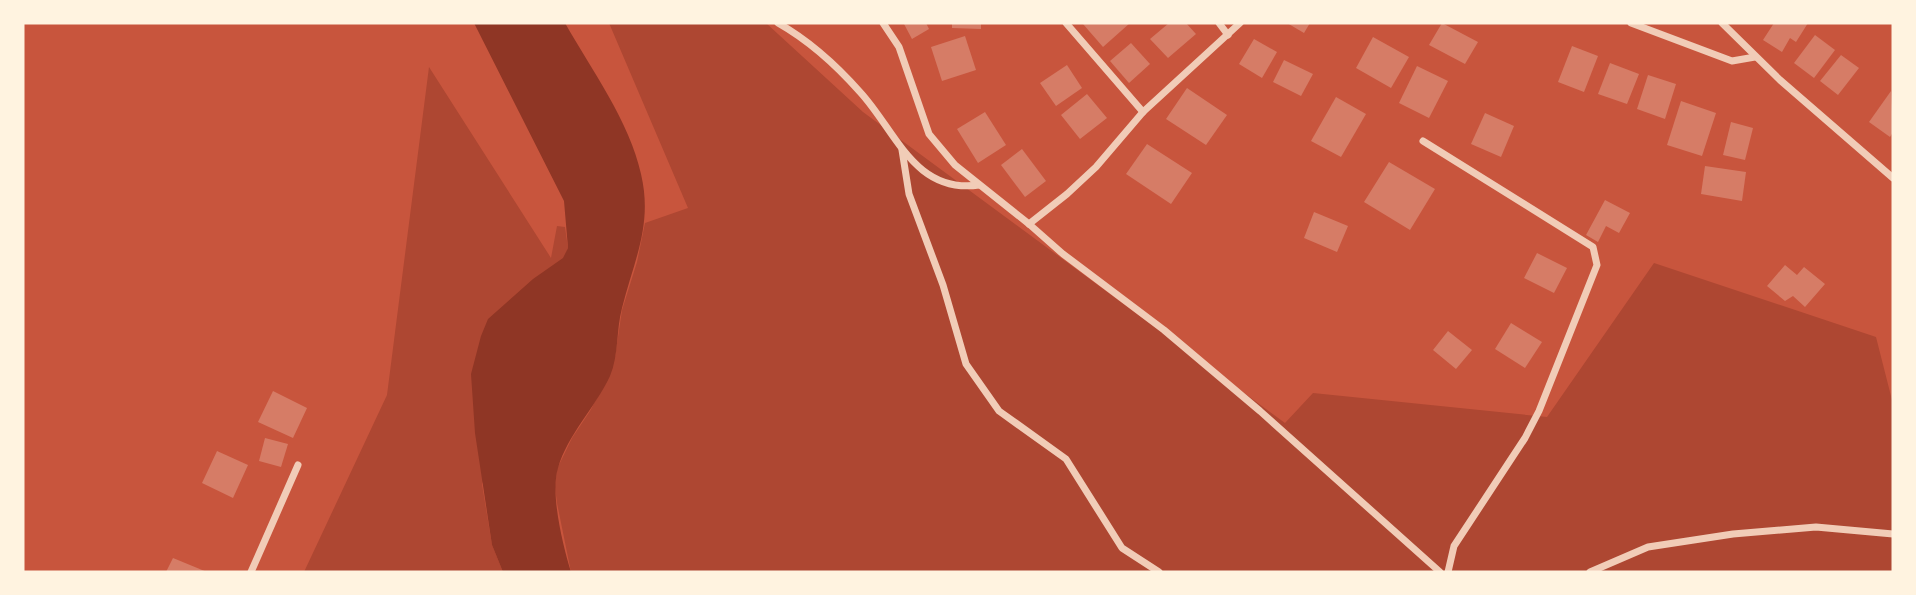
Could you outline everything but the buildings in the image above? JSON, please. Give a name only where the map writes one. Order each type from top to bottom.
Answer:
[{"type":"street","points":[[778,23],[800,36],[861,92],[902,150],[932,178],[953,186],[979,185]]},
{"type":"street","points":[[883,23],[899,47],[929,134],[955,165],[1063,254],[1164,330],[1260,411],[1440,572]]},
{"type":"street","points":[[1066,23],[1143,112]]},
{"type":"street","points":[[1219,23],[1228,35]]},
{"type":"street","points":[[1029,224],[1096,167],[1143,112],[1240,23]]},
{"type":"street","points":[[1631,23],[1732,61],[1755,57]]},
{"type":"street","points":[[1722,23],[1755,57],[1893,178]]},
{"type":"street","points":[[1423,141],[1593,247],[1597,256],[1597,265],[1538,411],[1525,438],[1454,546],[1448,572]]},
{"type":"street","points":[[902,150],[909,194],[943,285],[966,364],[999,411],[1066,459],[1122,548],[1159,572]]},
{"type":"street","points":[[251,572],[298,465]]},
{"type":"street","points":[[1590,572],[1648,547],[1733,534],[1816,527],[1893,534]]},
{"type":"shaded area","points":[[474,23],[565,23],[619,116],[636,154],[641,174],[645,210],[643,226],[620,316],[613,368],[604,388],[568,444],[556,479],[558,520],[571,572],[503,572],[492,545],[475,433],[471,374],[488,319],[533,279],[563,258],[568,248],[564,201]]},
{"type":"shaded area","points":[[609,23],[766,23],[863,112],[1285,423],[1313,393],[1547,417],[1654,263],[1876,337],[1893,404],[1893,572],[571,572],[557,503],[557,469],[610,374],[622,310],[637,262],[645,223],[688,208]]},
{"type":"shaded area","points":[[429,67],[551,258],[557,226],[565,227],[568,248],[482,484],[492,545],[503,572],[304,572],[387,395]]}]
